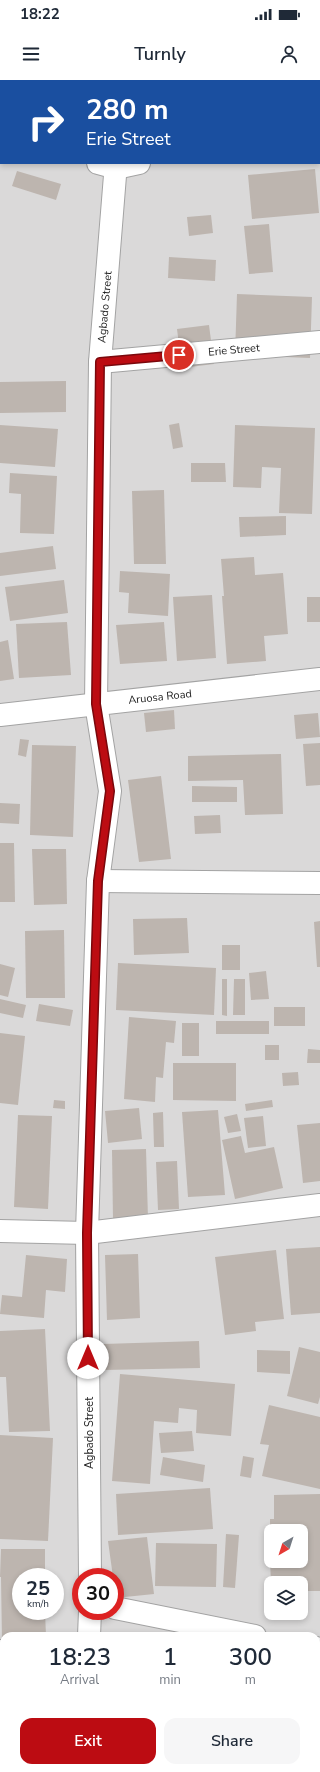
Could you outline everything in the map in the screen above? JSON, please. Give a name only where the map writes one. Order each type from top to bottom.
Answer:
[{"type":"street","name":"Agbado Street","points":[[90,1568],[87,1233],[98,881],[110,791],[96,704],[100,362],[110,164]]},
{"type":"street","name":"Erie Street","points":[[100,362],[320,342]]},
{"type":"street","name":"Aruosa Road","points":[[0,715],[320,679]]},
{"type":"street","points":[[98,881],[320,883]]},
{"type":"street","points":[[0,1231],[87,1233],[320,1205]]},
{"type":"street","points":[[124,1610],[235,1632]]},
{"type":"street","points":[[90,1620],[90,1632]]},
{"type":"shaded area","points":[[0,164],[320,164],[320,1632],[0,1632]]},
{"type":"building","points":[[315,169],[319,213],[252,219],[248,175]]},
{"type":"building","points":[[17,171],[61,184],[56,200],[12,186]]},
{"type":"building","points":[[211,215],[213,233],[189,236],[187,217]]},
{"type":"building","points":[[269,224],[273,272],[249,274],[244,226]]},
{"type":"building","points":[[169,257],[216,260],[215,281],[168,278]]},
{"type":"building","points":[[237,294],[312,297],[310,358],[235,355]]},
{"type":"building","points":[[209,325],[214,364],[182,368],[177,329]]},
{"type":"building","points":[[66,381],[66,412],[0,413],[0,382]]},
{"type":"building","points":[[179,423],[183,447],[173,449],[169,425]]},
{"type":"building","points":[[0,425],[58,429],[55,467],[0,463]]},
{"type":"building","points":[[235,425],[315,428],[312,514],[279,513],[281,468],[262,467],[261,488],[233,487]]},
{"type":"building","points":[[191,463],[225,463],[226,482],[191,482]]},
{"type":"building","points":[[10,473],[57,476],[54,534],[20,533],[21,494],[9,493]]},
{"type":"building","points":[[164,490],[166,564],[134,564],[132,491]]},
{"type":"building","points":[[286,516],[286,535],[240,537],[239,517]]},
{"type":"building","points":[[53,546],[56,569],[0,576],[0,553]]},
{"type":"building","points":[[254,557],[255,575],[283,573],[288,634],[264,636],[266,661],[227,664],[221,559]]},
{"type":"building","points":[[120,571],[170,574],[168,616],[128,613],[129,593],[119,592]]},
{"type":"building","points":[[64,580],[68,613],[10,621],[5,587]]},
{"type":"building","points":[[212,595],[216,658],[177,661],[173,597]]},
{"type":"building","points":[[307,597],[320,597],[320,622],[307,622]]},
{"type":"building","points":[[67,622],[71,675],[19,678],[16,624]]},
{"type":"building","points":[[164,622],[167,661],[120,664],[116,625]]},
{"type":"building","points":[[8,640],[14,679],[0,681],[0,642]]},
{"type":"building","points":[[174,710],[175,729],[146,732],[144,713]]},
{"type":"building","points":[[318,713],[320,737],[296,739],[294,715]]},
{"type":"building","points":[[20,739],[29,740],[26,757],[18,755]]},
{"type":"building","points":[[320,743],[320,785],[306,786],[303,744]]},
{"type":"building","points":[[32,745],[76,746],[73,837],[30,835]]},
{"type":"building","points":[[281,754],[283,814],[245,815],[243,780],[188,781],[188,756]]},
{"type":"building","points":[[161,776],[171,859],[139,862],[128,780]]},
{"type":"building","points":[[192,786],[237,787],[237,802],[192,802]]},
{"type":"building","points":[[0,803],[20,804],[19,824],[0,823]]},
{"type":"building","points":[[220,815],[221,833],[195,834],[194,816]]},
{"type":"building","points":[[0,843],[14,843],[15,902],[0,902]]},
{"type":"building","points":[[32,849],[66,849],[67,904],[34,905]]},
{"type":"building","points":[[187,918],[189,953],[134,955],[133,919]]},
{"type":"building","points":[[320,921],[320,967],[317,967],[314,922]]},
{"type":"building","points":[[64,930],[65,998],[26,998],[25,931]]},
{"type":"building","points":[[222,945],[240,945],[240,970],[222,970]]},
{"type":"building","points":[[118,963],[216,968],[214,1015],[116,1010]]},
{"type":"building","points":[[0,964],[15,968],[8,997],[0,995]]},
{"type":"building","points":[[266,971],[269,999],[251,1000],[249,973]]},
{"type":"building","points":[[222,979],[227,979],[227,1016],[222,1015]]},
{"type":"building","points":[[234,979],[245,979],[245,1015],[233,1015]]},
{"type":"building","points":[[0,999],[26,1005],[23,1018],[0,1013]]},
{"type":"building","points":[[39,1004],[73,1010],[70,1026],[36,1021]]},
{"type":"building","points":[[274,1007],[305,1007],[305,1026],[274,1026]]},
{"type":"building","points":[[129,1017],[176,1021],[174,1043],[166,1042],[163,1078],[156,1077],[155,1102],[124,1099]]},
{"type":"building","points":[[216,1021],[269,1021],[269,1034],[216,1034]]},
{"type":"building","points":[[182,1023],[199,1023],[199,1056],[182,1056]]},
{"type":"building","points":[[0,1033],[25,1036],[18,1105],[0,1103]]},
{"type":"building","points":[[265,1045],[279,1045],[279,1060],[265,1060]]},
{"type":"building","points":[[308,1049],[320,1050],[320,1063],[307,1063]]},
{"type":"building","points":[[173,1063],[236,1063],[236,1101],[173,1100]]},
{"type":"building","points":[[298,1072],[299,1085],[283,1086],[282,1073]]},
{"type":"building","points":[[54,1100],[65,1101],[65,1109],[53,1108]]},
{"type":"building","points":[[272,1100],[273,1107],[246,1111],[245,1104]]},
{"type":"building","points":[[139,1108],[142,1139],[108,1143],[105,1111]]},
{"type":"building","points":[[218,1110],[225,1195],[188,1197],[182,1112]]},
{"type":"building","points":[[163,1112],[164,1147],[154,1147],[153,1113]]},
{"type":"building","points":[[237,1114],[241,1131],[228,1133],[224,1117]]},
{"type":"building","points":[[18,1115],[52,1116],[48,1209],[14,1207]]},
{"type":"building","points":[[263,1116],[266,1146],[248,1148],[244,1118]]},
{"type":"building","points":[[320,1123],[320,1181],[303,1183],[297,1125]]},
{"type":"building","points":[[241,1136],[245,1153],[274,1147],[283,1188],[235,1199],[222,1140]]},
{"type":"building","points":[[146,1149],[148,1219],[113,1220],[112,1150]]},
{"type":"building","points":[[177,1161],[179,1209],[158,1210],[156,1162]]},
{"type":"building","points":[[320,1247],[320,1313],[291,1315],[286,1249]]},
{"type":"building","points":[[276,1250],[284,1319],[255,1322],[256,1331],[225,1335],[215,1257]]},
{"type":"building","points":[[138,1254],[140,1318],[107,1320],[105,1255]]},
{"type":"building","points":[[26,1255],[67,1259],[65,1292],[46,1290],[44,1318],[0,1314],[2,1295],[22,1297]]},
{"type":"building","points":[[45,1329],[50,1431],[9,1432],[6,1377],[0,1377],[0,1331]]},
{"type":"building","points":[[199,1341],[200,1368],[104,1370],[103,1344]]},
{"type":"building","points":[[299,1347],[320,1352],[320,1397],[318,1404],[287,1396]]},
{"type":"building","points":[[257,1350],[290,1351],[290,1374],[257,1372]]},
{"type":"building","points":[[120,1374],[235,1384],[231,1436],[196,1433],[197,1410],[179,1408],[178,1423],[154,1421],[150,1484],[112,1481]]},
{"type":"building","points":[[269,1405],[320,1417],[320,1489],[262,1476],[269,1445],[260,1444]]},
{"type":"building","points":[[192,1431],[194,1451],[161,1453],[159,1433]]},
{"type":"building","points":[[0,1435],[53,1438],[48,1541],[0,1539]]},
{"type":"building","points":[[243,1456],[254,1458],[251,1478],[240,1476]]},
{"type":"building","points":[[163,1457],[205,1465],[203,1482],[160,1475]]},
{"type":"building","points":[[210,1488],[213,1529],[118,1535],[116,1494]]},
{"type":"building","points":[[320,1494],[320,1591],[308,1591],[308,1576],[271,1576],[270,1568],[308,1568],[308,1524],[270,1524],[270,1519],[274,1519],[274,1495]]},
{"type":"building","points":[[226,1534],[239,1535],[235,1588],[223,1587]]},
{"type":"building","points":[[147,1537],[154,1594],[124,1597],[124,1568],[112,1568],[108,1541]]},
{"type":"building","points":[[156,1543],[217,1544],[216,1587],[155,1586]]},
{"type":"building","points":[[1,1549],[45,1549],[45,1568],[12,1568],[12,1620],[45,1620],[46,1632],[2,1632]]},
{"type":"route","points":[[88,1358],[87,1233],[98,881],[110,791],[96,704],[100,362],[179,355]]}]
